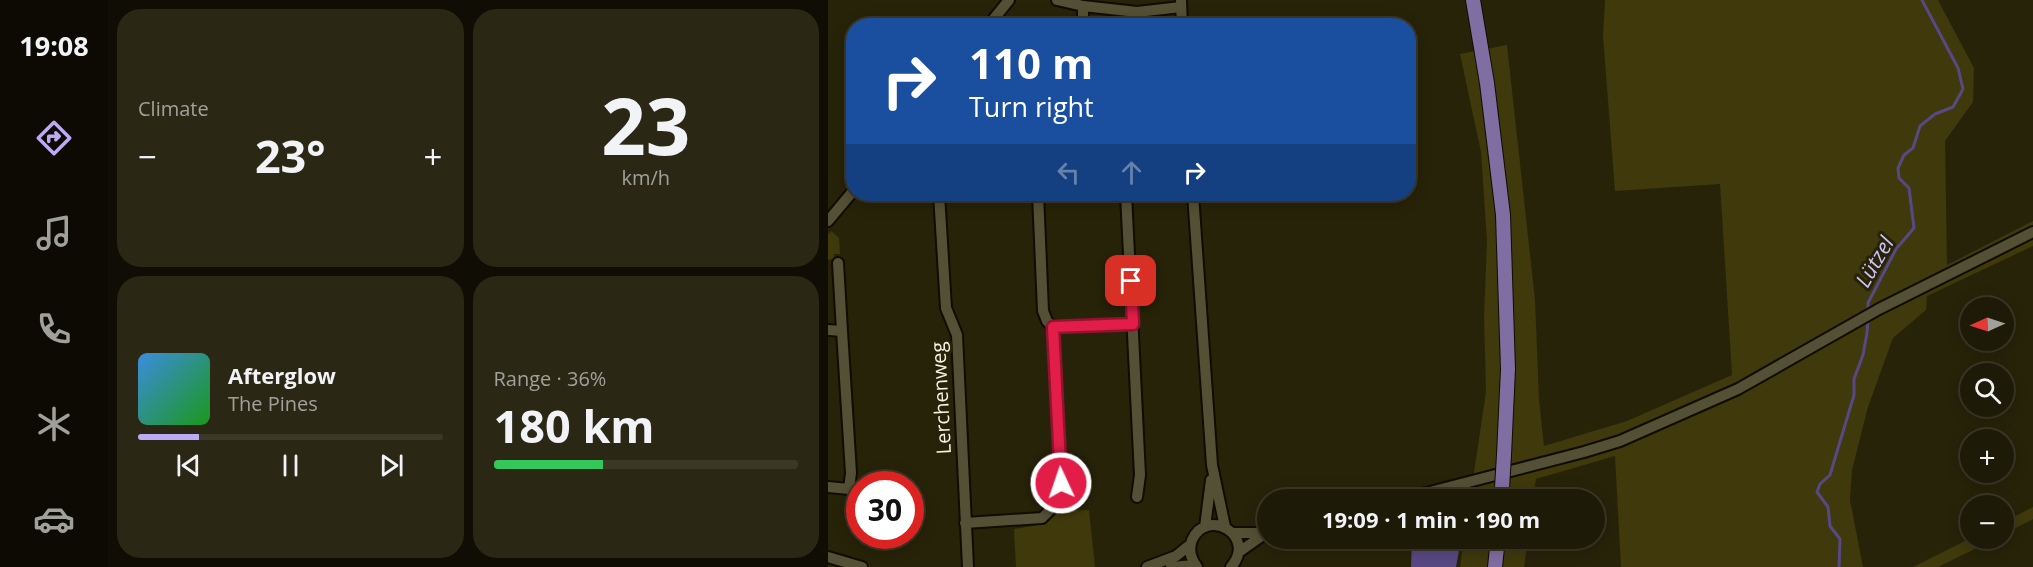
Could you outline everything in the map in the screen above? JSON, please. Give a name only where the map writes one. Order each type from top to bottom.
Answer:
[{"type":"main road","points":[[1473,0],[1487,83],[1503,215],[1508,369],[1502,489]]},
{"type":"main road","points":[[1495,567],[1497,549]]},
{"type":"street","points":[[994,18],[1009,0]]},
{"type":"street","points":[[1057,0],[1083,6],[1137,12],[1181,4]]},
{"type":"street","points":[[1083,6],[1083,18]]},
{"type":"street","points":[[828,221],[846,200]]},
{"type":"street","name":"Lerchenweg","points":[[939,201],[946,308],[957,335],[968,567]]},
{"type":"street","points":[[965,523],[1042,518],[1056,503],[1061,483],[1053,327],[1047,321],[1043,311],[1038,201]]},
{"type":"street","points":[[1126,201],[1140,475],[1137,497]]},
{"type":"street","points":[[1193,201],[1212,465],[1205,527]]},
{"type":"street","points":[[1441,489],[1620,441],[1738,389],[1879,309],[2033,232]]},
{"type":"street","points":[[828,487],[849,489],[851,472],[838,262]]},
{"type":"street","points":[[1053,327],[1133,324]]},
{"type":"street","points":[[828,330],[842,331]]},
{"type":"street","points":[[1212,465],[1229,530],[1236,538],[1239,552],[1232,567]]},
{"type":"street","points":[[1171,567],[1196,566],[1190,551],[1191,544],[1193,537],[1205,527],[1219,525],[1229,530],[1257,532]]},
{"type":"street","points":[[1239,552],[1257,540]]},
{"type":"street","points":[[1147,567],[1176,556],[1191,544]]},
{"type":"street","points":[[828,557],[862,567]]},
{"type":"shaded area","points":[[1605,0],[1938,0],[1974,68],[1973,102],[1945,141],[1947,265],[2033,221],[2033,246],[1927,296],[1926,310],[1893,338],[1868,407],[1852,470],[1850,500],[1863,567],[1621,567],[1615,456],[1536,479],[1534,489],[1471,489],[1486,392],[1484,316],[1487,241],[1481,152],[1460,54],[1507,45],[1535,300],[1539,400],[1544,446],[1627,421],[1732,375],[1720,184],[1615,191],[1603,36]]},
{"type":"shaded area","points":[[831,231],[839,238],[840,254],[834,254],[834,259],[828,260],[828,234]]},
{"type":"shaded area","points":[[2033,507],[2033,519],[2014,529],[2014,517]]},
{"type":"shaded area","points":[[1089,510],[1095,567],[1016,567],[1014,529],[1045,522],[1059,511]]},
{"type":"shaded area","points":[[1960,544],[1960,549],[1975,549],[1938,567],[1913,567]]},
{"type":"shaded area","points":[[1412,549],[1459,549],[1456,567],[1411,567]]},
{"type":"shaded area","points":[[1463,549],[1527,549],[1524,567],[1460,567]]},
{"type":"waterway","name":"Lützel","points":[[1868,313],[1868,303],[1896,249],[1914,228],[1909,188],[1899,178],[1898,168],[1904,155],[1913,148],[1920,126],[1935,114],[1953,107],[1963,89],[1958,68],[1922,0]]},
{"type":"waterway","name":"Lützel","points":[[1839,567],[1840,539],[1830,526],[1828,507],[1817,492],[1820,484],[1830,475],[1854,395],[1854,379],[1863,355],[1868,319]]},
{"type":"route","points":[[1061,483],[1053,327],[1133,324],[1131,281]]}]
